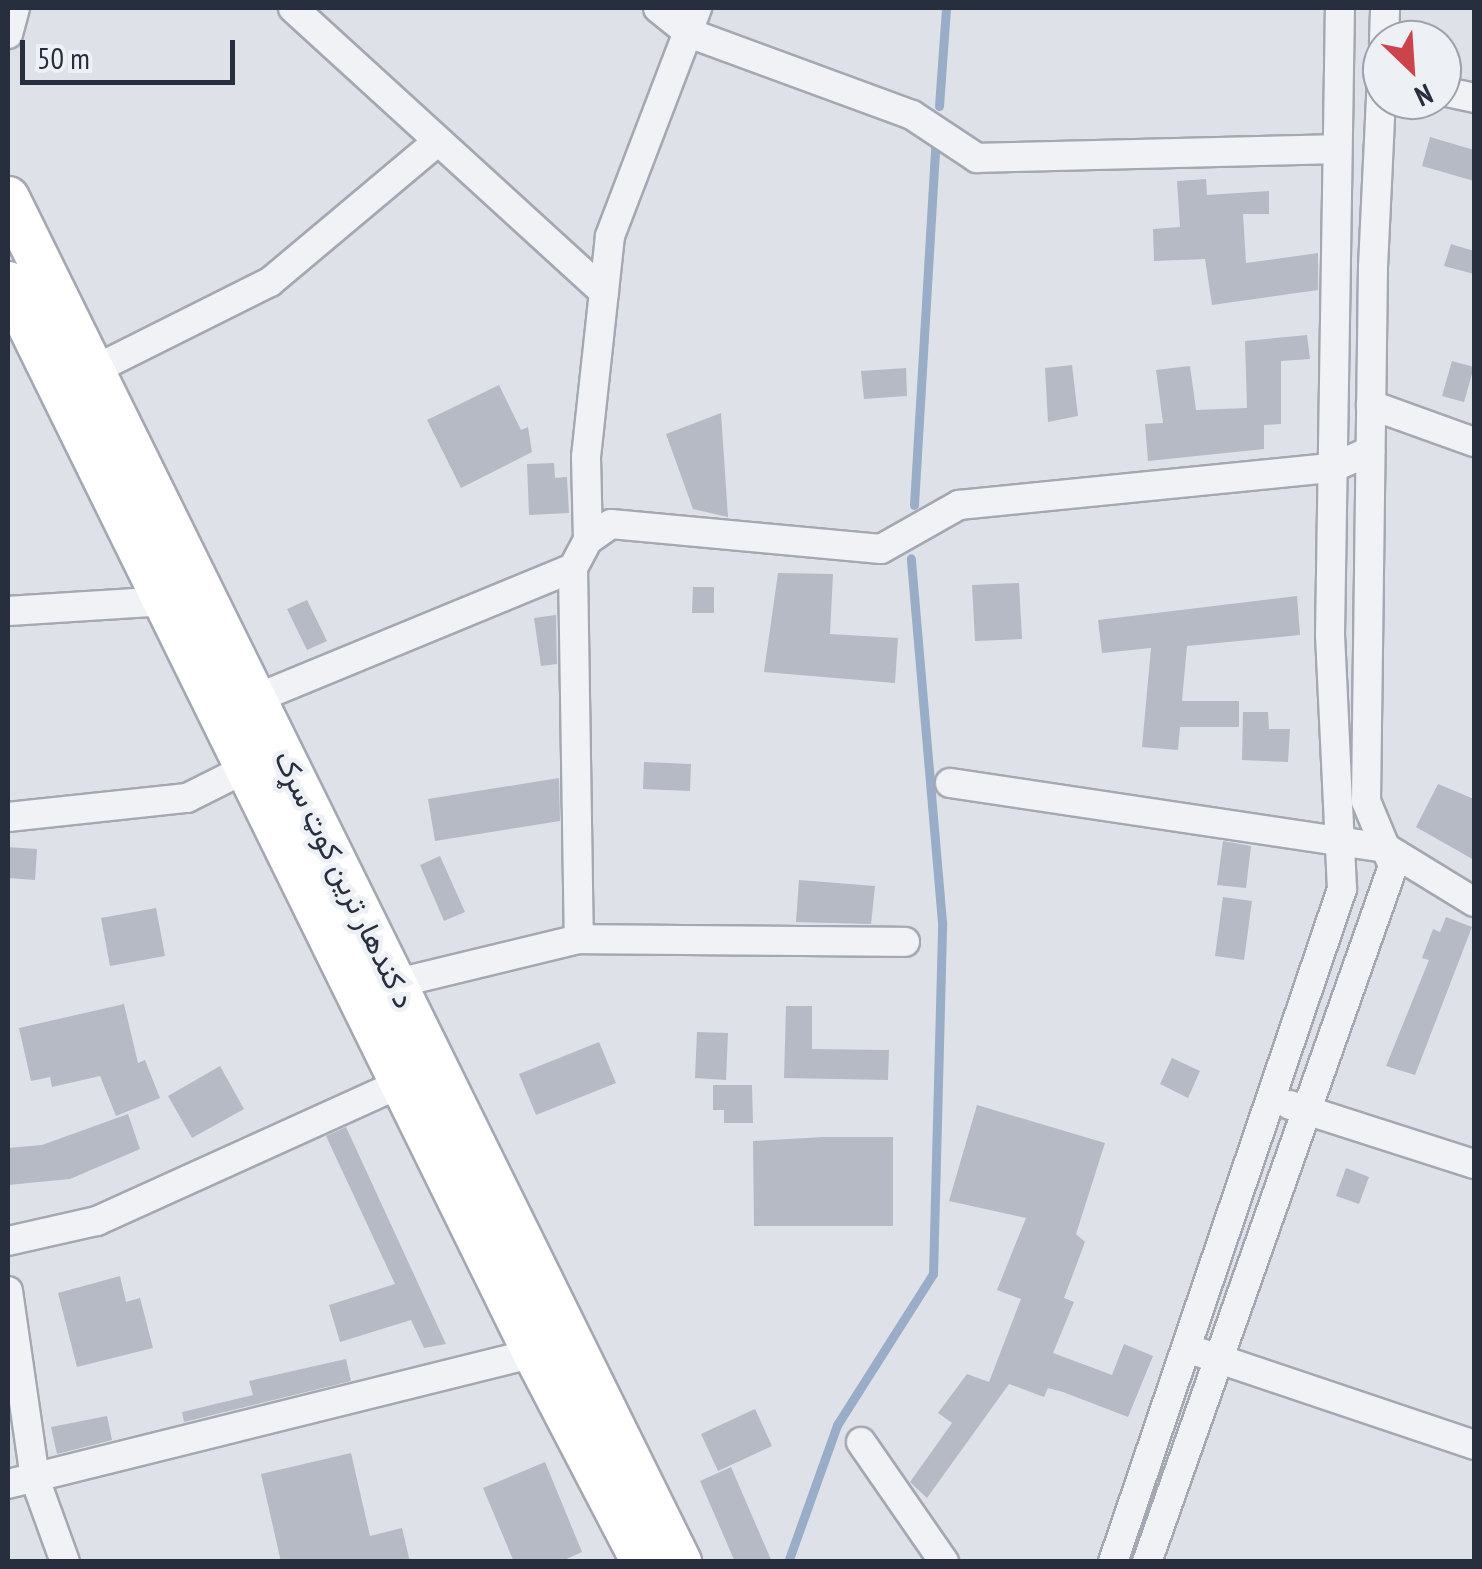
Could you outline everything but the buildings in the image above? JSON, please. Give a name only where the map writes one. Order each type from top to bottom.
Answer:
[{"type":"main road","name":"د کندهار ترين کوټ سړک","points":[[8,198],[680,1562]]},
{"type":"main road","name":"د کندهار ترين کوټ سړک","points":[[8,283],[534,1353],[644,1562]]},
{"type":"street","points":[[8,34],[15,8]]},
{"type":"street","points":[[293,8],[604,292]]},
{"type":"street","points":[[658,8],[912,115],[977,158],[1336,149]]},
{"type":"street","points":[[1113,1562],[1342,889],[1330,635],[1340,8]]},
{"type":"street","points":[[588,540],[586,458],[610,236],[693,20]]},
{"type":"street","points":[[1338,72],[1362,74]]},
{"type":"street","points":[[1147,1562],[1392,866],[1366,801],[1370,451],[1381,120]]},
{"type":"street","points":[[92,371],[270,282],[438,141]]},
{"type":"street","points":[[1371,405],[1474,442]]},
{"type":"street","points":[[579,939],[573,568],[588,540],[611,524],[881,549],[959,504],[1332,468],[1370,451]]},
{"type":"street","points":[[255,699],[573,568]]},
{"type":"street","points":[[8,611],[165,600]]},
{"type":"street","points":[[8,817],[187,798],[247,768]]},
{"type":"street","points":[[950,783],[1386,848],[1474,902]]},
{"type":"street","points":[[396,983],[579,939],[904,942]]},
{"type":"street","points":[[8,1240],[96,1222],[403,1082]]},
{"type":"street","points":[[1270,1098],[1474,1164]]},
{"type":"street","points":[[8,1292],[21,1482],[65,1562]]},
{"type":"street","points":[[1183,1347],[1474,1445]]},
{"type":"street","points":[[21,1482],[534,1353]]},
{"type":"street","points":[[861,1442],[944,1562]]},
{"type":"waterway","points":[[939,106],[946,8]]},
{"type":"waterway","points":[[914,505],[936,138]]},
{"type":"waterway","points":[[788,1562],[837,1425],[933,1274],[942,922],[911,558]]}]
